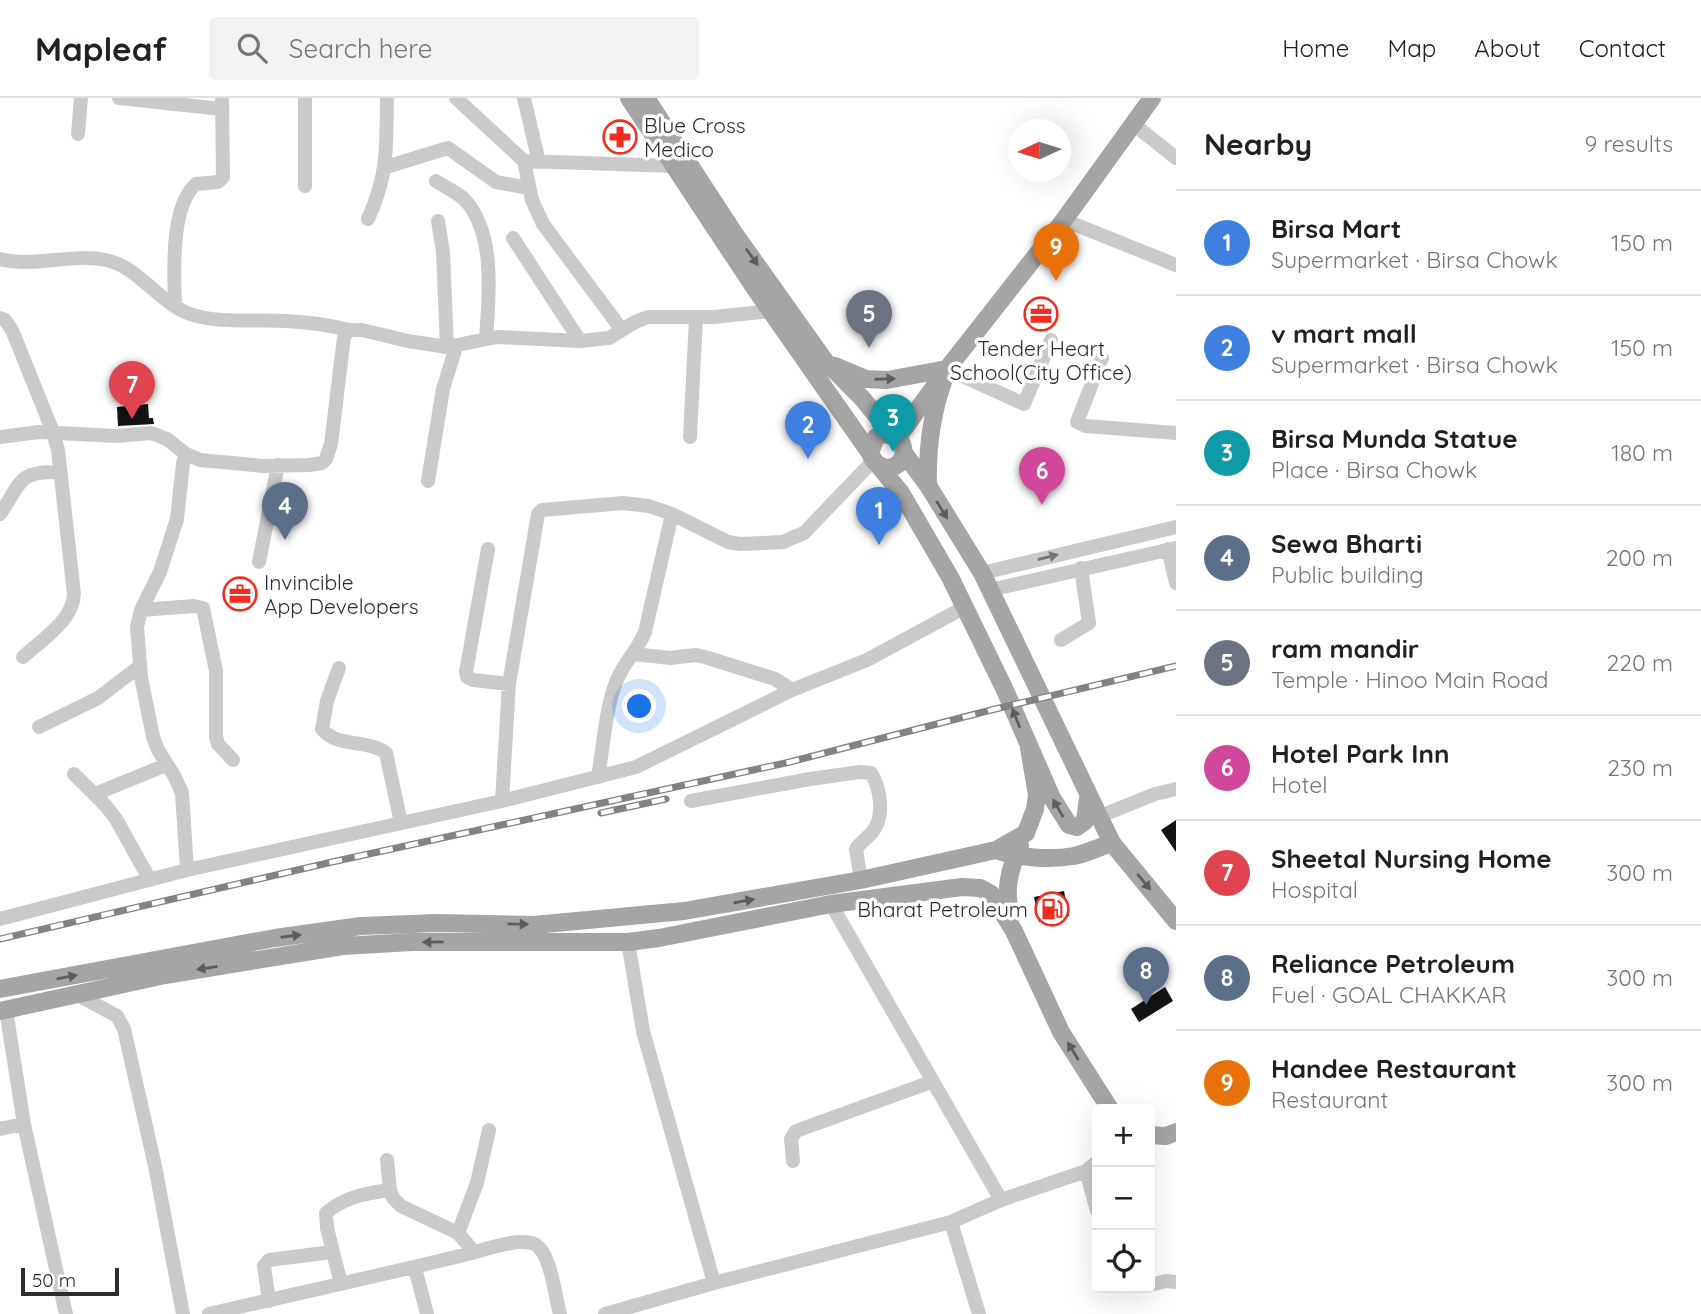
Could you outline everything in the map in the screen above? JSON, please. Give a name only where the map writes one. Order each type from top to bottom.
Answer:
[{"type":"main road","points":[[629,98],[771,311],[874,460],[901,493],[965,607],[1052,798],[1065,821],[1073,827],[1082,825],[1085,821],[1088,794]]},
{"type":"main road","points":[[646,98],[734,233],[825,362],[861,397],[898,441],[929,487],[982,573],[1112,843],[1176,921]]},
{"type":"main road","points":[[874,460],[887,468],[901,461],[898,441],[947,369],[1064,220],[1152,98]]},
{"type":"main road","points":[[825,362],[866,379],[887,380],[947,369]]},
{"type":"main road","points":[[929,487],[927,463],[932,418],[947,369]]},
{"type":"main road","points":[[874,460],[876,437],[898,441]]},
{"type":"main road","points":[[1014,931],[1006,897],[1007,884],[1035,809],[1037,795],[1029,748]]},
{"type":"main road","points":[[0,989],[275,938],[361,926],[436,923],[534,925],[684,911],[861,880],[996,850],[1026,833]]},
{"type":"main road","points":[[996,850],[1015,857],[1071,856],[1112,843]]},
{"type":"main road","points":[[3,1010],[165,975],[343,946],[438,942],[628,942],[831,904],[962,887],[980,888],[991,894],[1014,931],[1061,1032],[1107,1104]]},
{"type":"main road","points":[[1155,1135],[1167,1136],[1176,1132]]},
{"type":"street","points":[[78,134],[81,98]]},
{"type":"street","points":[[119,98],[222,104],[222,180],[192,187],[181,211],[175,252],[175,306]]},
{"type":"street","points":[[305,98],[305,186]]},
{"type":"street","points":[[368,219],[380,191],[386,167],[387,98]]},
{"type":"street","points":[[456,98],[531,162],[674,166]]},
{"type":"street","points":[[524,98],[531,162],[529,188],[543,224],[622,330]]},
{"type":"street","points":[[1132,123],[1176,158]]},
{"type":"street","points":[[386,167],[448,148],[496,182],[529,188]]},
{"type":"street","points":[[436,181],[461,197],[479,227],[486,250],[489,284],[486,338]]},
{"type":"street","points":[[1064,220],[1176,265]]},
{"type":"street","points":[[428,481],[452,347],[439,221]]},
{"type":"street","points":[[513,238],[580,341]]},
{"type":"street","points":[[0,259],[21,262],[66,257],[110,261],[134,274],[175,306],[201,317],[289,321],[362,330],[408,341],[452,347],[498,337],[580,341],[609,338],[649,317],[696,318],[771,311]]},
{"type":"street","points":[[0,318],[5,320],[12,330],[53,432],[59,456],[71,556],[74,603],[69,613],[23,656]]},
{"type":"street","points":[[690,437],[696,318]]},
{"type":"street","points":[[0,437],[53,432],[116,436],[159,435],[186,454],[200,460],[278,466],[317,465],[326,459],[331,444],[344,337],[349,330]]},
{"type":"street","points":[[947,369],[1024,404],[1051,340]]},
{"type":"street","points":[[1102,358],[1077,422],[1086,426],[1176,433]]},
{"type":"street","points":[[186,454],[181,473],[177,519],[160,572],[141,610],[137,627],[146,710],[153,737],[182,793],[187,870]]},
{"type":"street","points":[[502,801],[509,684],[538,514],[549,509],[623,503],[649,506],[672,514],[728,542],[752,545],[783,542],[804,533],[874,460]]},
{"type":"street","points":[[259,562],[278,466]]},
{"type":"street","points":[[0,514],[26,476],[40,472],[59,472]]},
{"type":"street","points":[[598,777],[614,688],[645,632],[672,514]]},
{"type":"street","points":[[982,573],[1176,527]]},
{"type":"street","points":[[488,549],[466,672],[467,677],[473,680],[509,684]]},
{"type":"street","points":[[990,590],[1172,549],[1175,577]]},
{"type":"street","points":[[1061,640],[1089,623],[1081,568]]},
{"type":"street","points":[[141,610],[194,606],[203,608],[216,671],[216,737],[233,760]]},
{"type":"street","points":[[0,919],[187,870],[502,801],[636,767],[792,690],[867,660],[965,607]]},
{"type":"street","points":[[634,654],[670,658],[696,655],[705,657],[775,679],[792,690]]},
{"type":"street","points":[[39,727],[98,698],[140,666]]},
{"type":"street","points":[[339,668],[327,701],[322,729],[335,738],[369,745],[386,753],[401,823]]},
{"type":"street","points":[[95,794],[166,765]]},
{"type":"street","points":[[691,800],[810,779],[871,773],[880,803],[876,827],[856,849],[861,880]]},
{"type":"street","points":[[74,774],[116,819],[149,880]]},
{"type":"street","points":[[1098,817],[1176,789]]},
{"type":"street","points":[[831,904],[1001,1200]]},
{"type":"street","points":[[628,942],[643,1031],[714,1283]]},
{"type":"street","points":[[76,994],[117,1016],[124,1029],[156,1166],[183,1314]]},
{"type":"street","points":[[3,1010],[24,1124],[66,1314]]},
{"type":"street","points":[[793,1161],[791,1139],[796,1131],[931,1082]]},
{"type":"street","points":[[0,1129],[24,1124]]},
{"type":"street","points":[[458,1233],[477,1183],[489,1130]]},
{"type":"street","points":[[387,1160],[393,1198],[401,1206],[458,1233],[474,1252]]},
{"type":"street","points":[[604,1314],[951,1222],[1001,1200],[1092,1167]]},
{"type":"street","points":[[341,1284],[326,1220],[328,1211],[360,1195],[390,1190]]},
{"type":"street","points":[[951,1222],[979,1314]]},
{"type":"street","points":[[209,1314],[525,1242],[536,1245],[544,1256],[560,1314]]},
{"type":"street","points":[[269,1300],[264,1266],[269,1260],[332,1252]]},
{"type":"street","points":[[415,1268],[428,1314]]},
{"type":"street","points":[[1155,1284],[1176,1282]]},
{"type":"building","points":[[148,404],[149,418],[153,418],[154,424],[118,426],[117,407]]},
{"type":"building","points":[[1176,820],[1176,852],[1161,830]]},
{"type":"building","points":[[1064,891],[1069,916],[1039,922],[1034,897]]},
{"type":"building","points":[[1165,987],[1173,1001],[1139,1022],[1131,1009]]},
{"type":"railway","points":[[0,939],[332,862],[790,762],[1176,666]]},
{"type":"railway","points":[[601,813],[666,799]]},
{"type":"place","name":"Blue Cross Medico","points":[[620,137]]},
{"type":"place","name":"Handee Restaurant","points":[[1056,281]]},
{"type":"place","name":"Tender Heart School(City Office)","points":[[1041,314]]},
{"type":"place","name":"ram mandir","points":[[869,348]]},
{"type":"place","name":"Sheetal Nursing Home","points":[[132,419]]},
{"type":"place","name":"Birsa Munda Statue","points":[[893,452]]},
{"type":"place","name":"v mart mall","points":[[808,459]]},
{"type":"place","name":"Hotel Park Inn","points":[[1042,505]]},
{"type":"place","name":"Sewa Bharti","points":[[285,540]]},
{"type":"place","name":"Birsa Mart","points":[[879,545]]},
{"type":"place","name":"Invincible App Developers","points":[[240,594]]},
{"type":"place","name":"Bharat Petroleum","points":[[1052,909]]},
{"type":"place","name":"Reliance Petroleum","points":[[1146,1005]]}]
